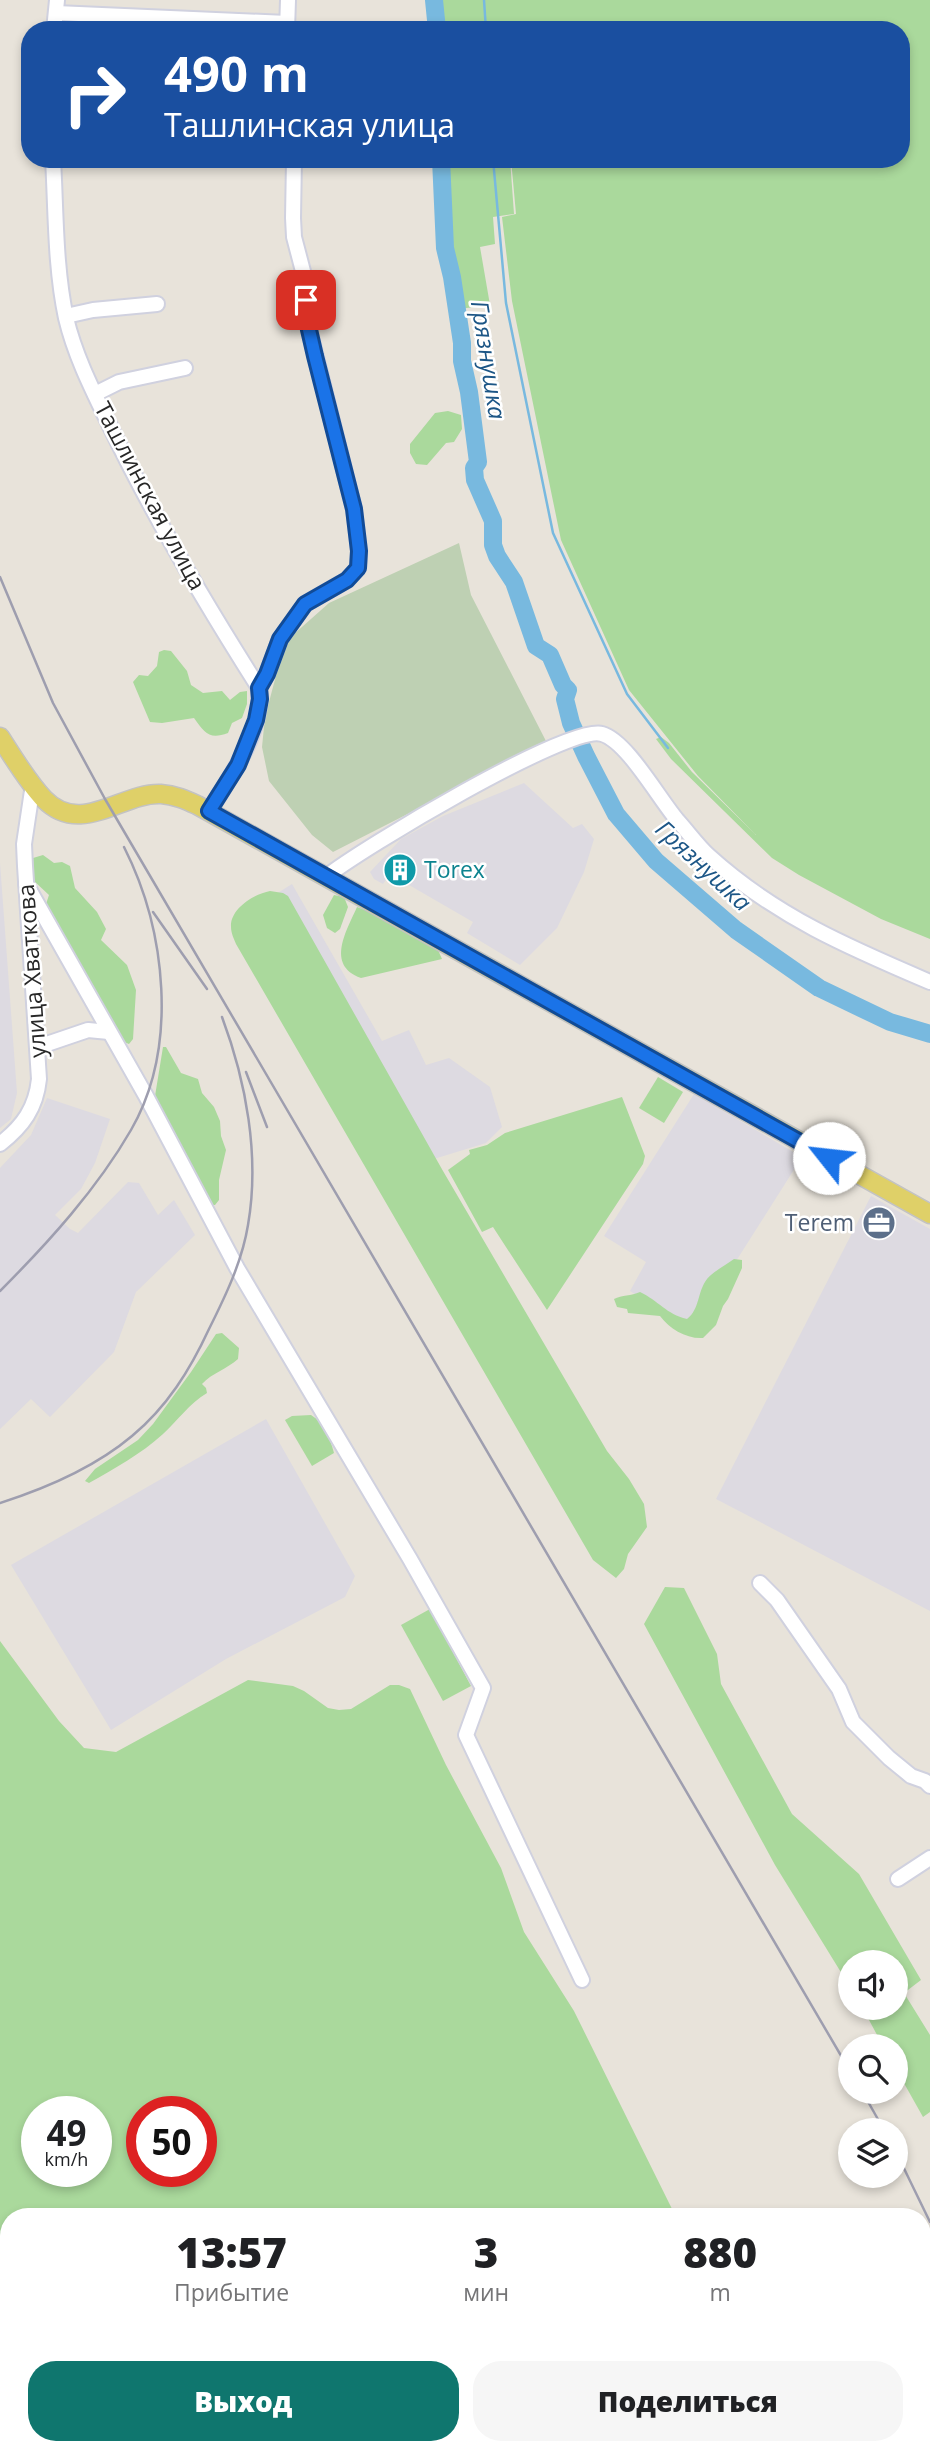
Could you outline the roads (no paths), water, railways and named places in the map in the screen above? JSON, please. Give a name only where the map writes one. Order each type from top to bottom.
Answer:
[{"type":"main road","points":[[0,737],[44,800],[54,807],[77,814],[105,810],[141,796],[160,794],[179,797],[209,811],[930,1214]]},
{"type":"street","points":[[287,21],[288,0]]},
{"type":"street","points":[[56,7],[226,21]]},
{"type":"street","name":"Ташлинская улица","points":[[54,168],[66,316],[78,357],[145,494],[223,631],[259,688]]},
{"type":"street","points":[[209,811],[238,765],[256,720],[259,688],[280,639],[305,604],[347,580],[358,568],[359,551],[354,509],[307,321],[304,275],[294,228],[294,168]]},
{"type":"street","points":[[66,316],[93,310],[157,304]]},
{"type":"street","points":[[95,394],[119,382],[185,368]]},
{"type":"street","points":[[326,877],[345,862],[419,816],[548,748],[594,732],[606,734],[627,751],[669,810],[708,855],[761,898],[814,931],[930,982]]},
{"type":"street","name":"улица Хваткова","points":[[0,1144],[23,1124],[35,1101],[39,1079],[24,844],[33,784]]},
{"type":"street","points":[[26,884],[237,1268],[410,1559],[482,1688],[466,1735],[582,1980]]},
{"type":"street","points":[[38,1047],[88,1030],[109,1031]]},
{"type":"street","points":[[761,1583],[777,1600],[838,1689],[853,1722],[911,1776],[930,1786]]},
{"type":"street","points":[[898,1880],[930,1858]]},
{"type":"waterway","name":"Грязнушка","points":[[434,0],[436,21]]},
{"type":"waterway","points":[[484,0],[485,21]]},
{"type":"waterway","name":"Грязнушка","points":[[441,168],[445,248],[452,277],[462,343],[462,361],[469,392],[478,462],[474,468],[475,480],[493,521],[493,545],[497,556],[514,582],[536,646],[550,655],[563,685],[568,690],[565,699],[571,723],[616,814],[656,861],[736,930],[819,988],[890,1022],[930,1034]]},
{"type":"waterway","points":[[494,168],[506,303],[553,533],[627,694],[668,748]]},
{"type":"railway","points":[[0,577],[53,703],[105,799],[838,2051]]},
{"type":"railway","points":[[0,1291],[71,1215],[118,1152],[146,1097],[156,1062],[161,1026],[157,951],[150,915],[124,847]]},
{"type":"railway","points":[[153,912],[207,989]]},
{"type":"railway","points":[[0,1503],[52,1484],[86,1467],[145,1425],[186,1373],[227,1292],[248,1225],[252,1172],[249,1119],[244,1093],[222,1017]]},
{"type":"railway","points":[[246,1072],[267,1127]]},
{"type":"railway","points":[[869,2104],[877,2118]]},
{"type":"railway","points":[[908,2177],[923,2208]]},
{"type":"place","name":"Torex","points":[[400,870]]},
{"type":"place","name":"Terem","points":[[879,1223]]}]
